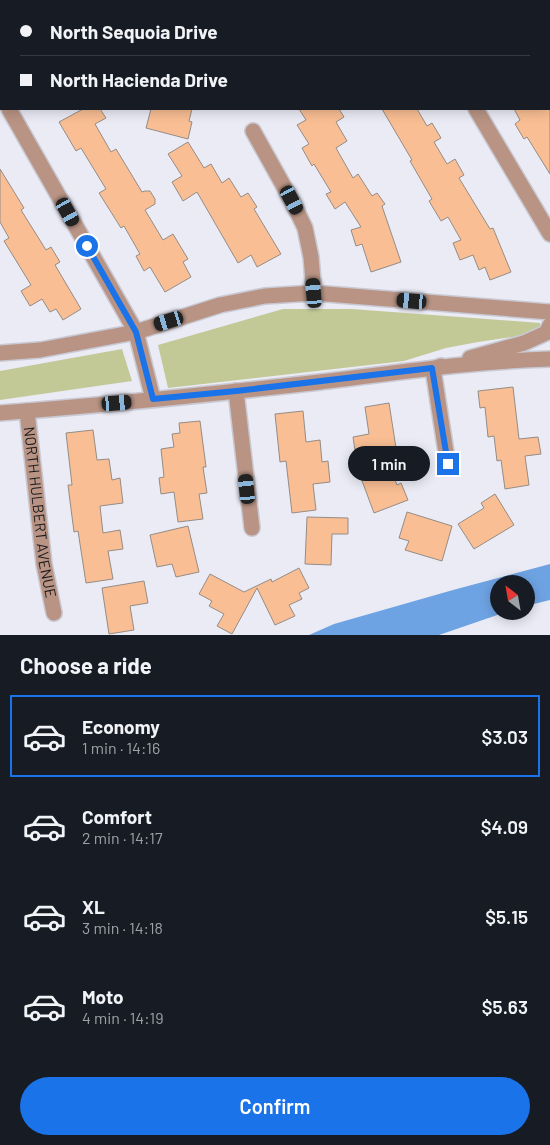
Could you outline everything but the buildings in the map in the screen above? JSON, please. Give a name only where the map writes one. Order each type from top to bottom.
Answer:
[{"type":"street","points":[[10,110],[136,332],[153,399]]},
{"type":"street","points":[[477,110],[550,234]]},
{"type":"street","points":[[253,131],[292,200],[305,228],[311,257],[314,293]]},
{"type":"street","points":[[0,353],[40,350],[136,332],[220,305],[265,296],[314,293],[550,312]]},
{"type":"street","points":[[432,368],[524,343],[546,333],[550,325]]},
{"type":"street","points":[[0,413],[236,391],[432,368],[550,359]]},
{"type":"street","points":[[432,368],[448,464]]},
{"type":"street","points":[[236,391],[252,528]]},
{"type":"street","name":"NORTH HULBERT AVENUE","points":[[27,411],[44,564],[54,613]]},
{"type":"green space","points":[[283,309],[352,309],[540,323],[540,327],[526,335],[446,348],[404,361],[168,388],[158,345]]},
{"type":"green space","points":[[122,349],[132,381],[0,400],[0,371]]},
{"type":"water","points":[[550,564],[550,600],[535,604],[535,575],[509,575]]},
{"type":"water","points":[[490,580],[490,618],[439,635],[309,635],[334,624]]},
{"type":"route","points":[[87,246],[136,332],[153,399],[432,368],[448,464]]}]
